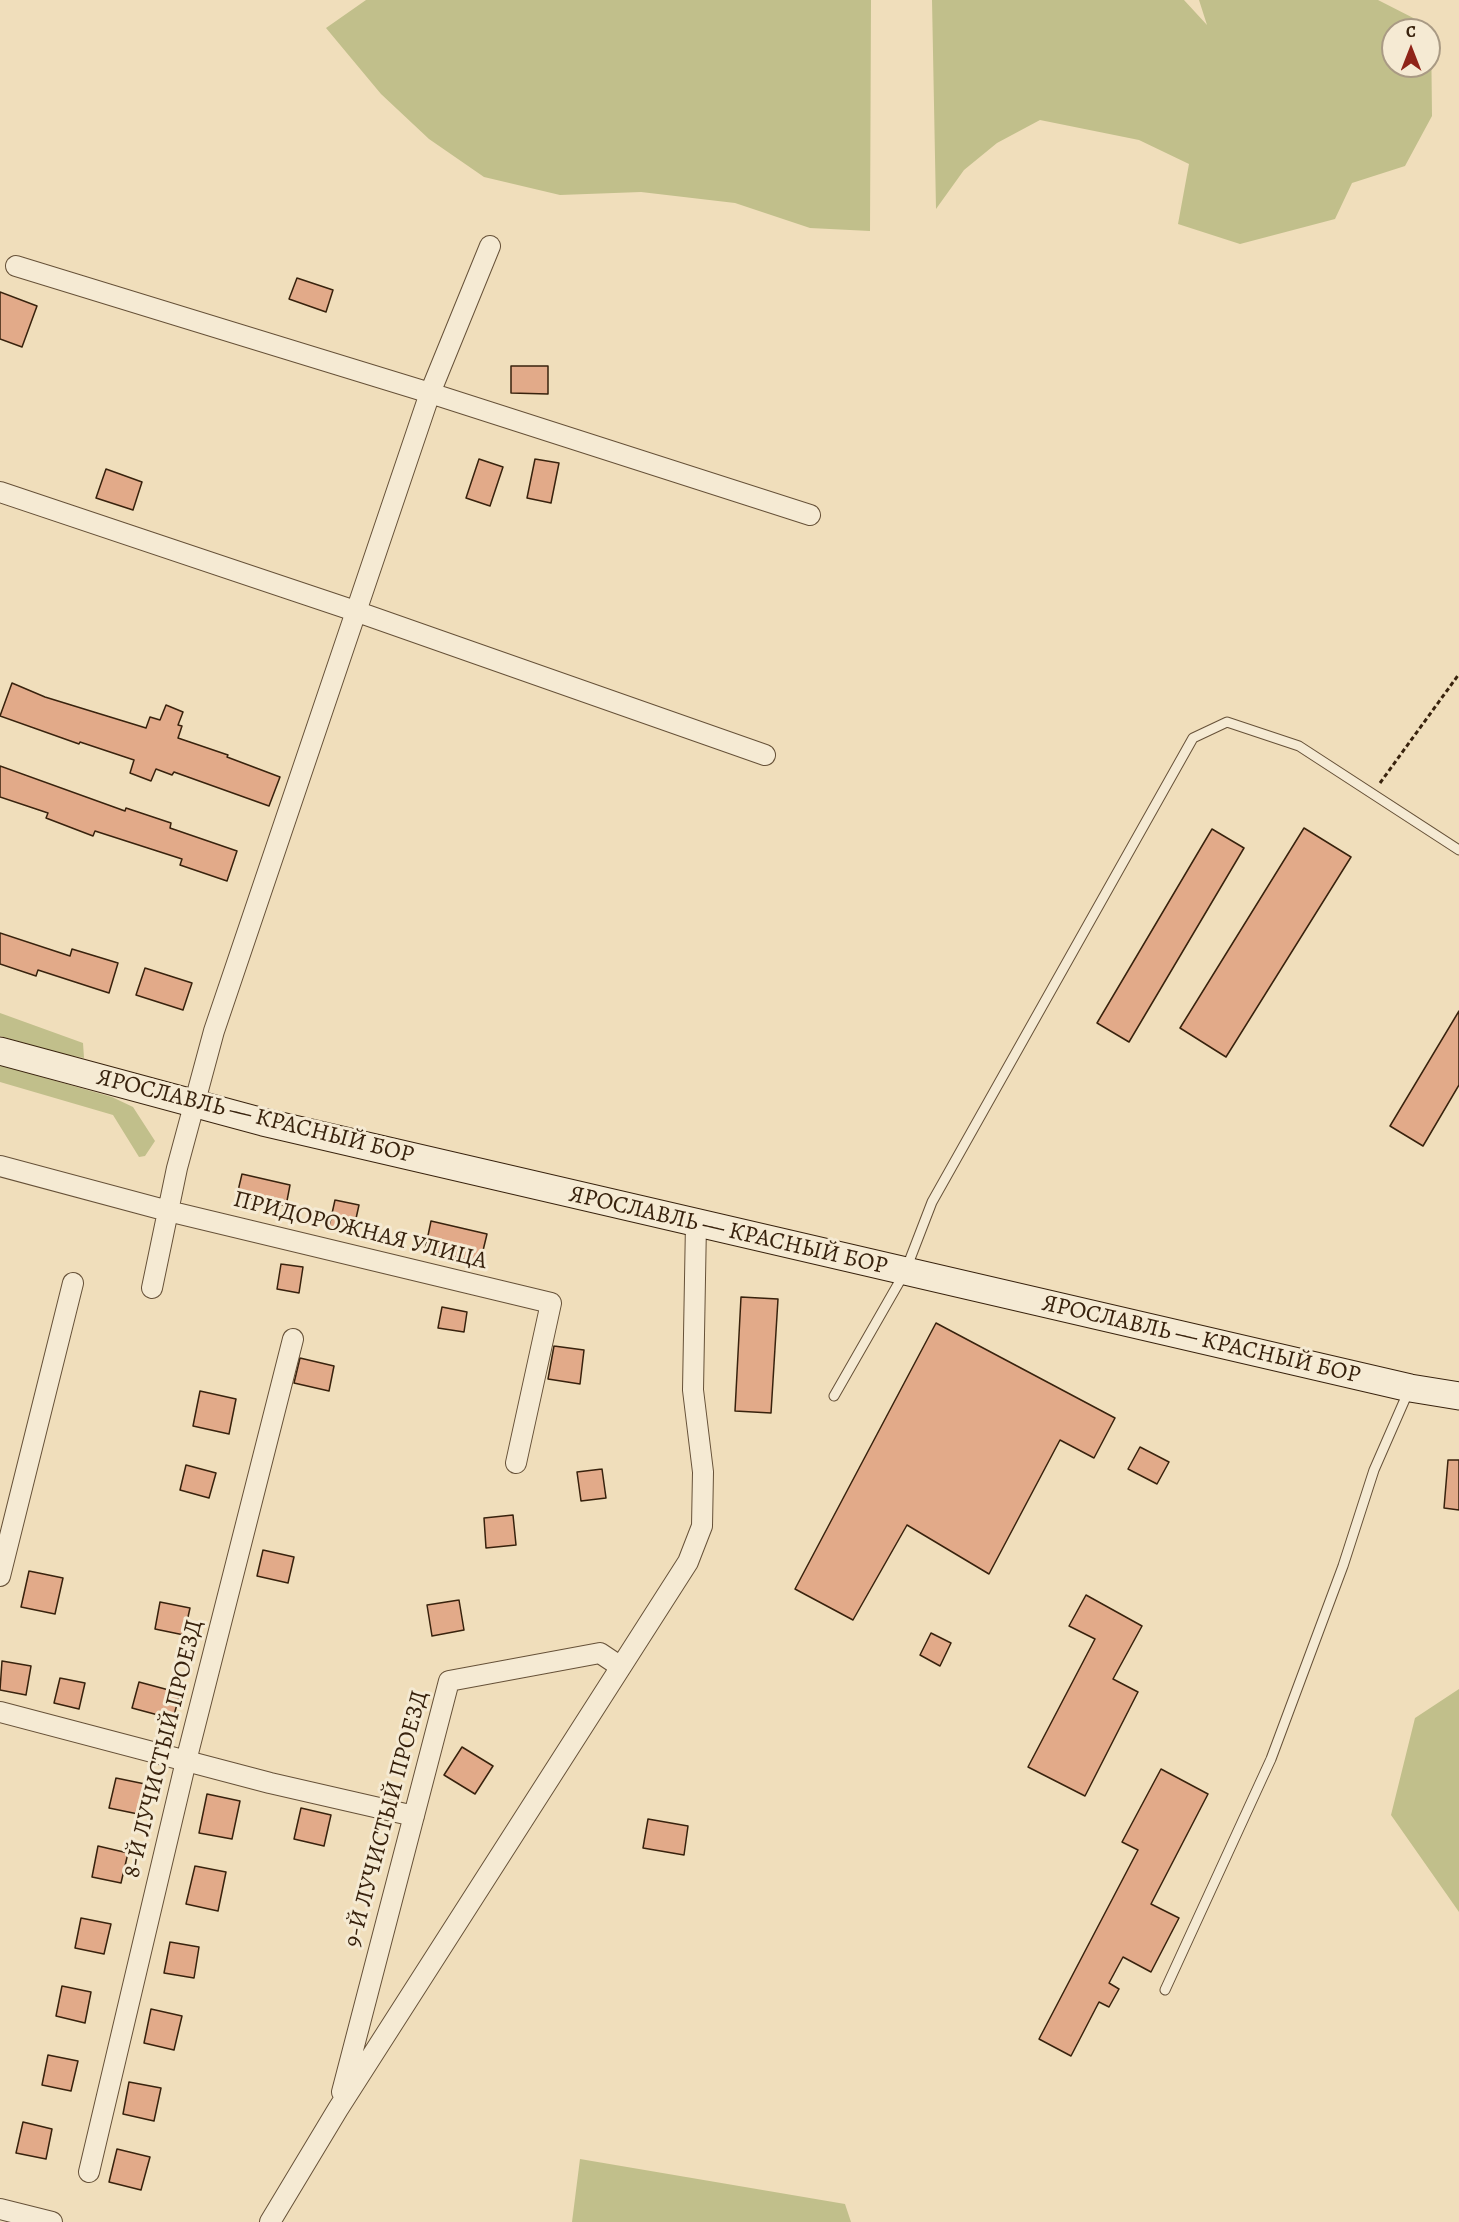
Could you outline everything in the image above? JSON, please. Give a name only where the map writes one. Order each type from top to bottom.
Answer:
[{"type":"street","points":[[153,1288],[177,1168],[214,1030],[430,393],[490,246]]},
{"type":"street","points":[[16,266],[430,393],[810,515]]},
{"type":"street","points":[[0,492],[355,611],[765,755]]},
{"type":"street","name":"ЯРОСЛАВЛЬ — КРАСНЫЙ БОР","points":[[0,1051],[263,1122],[1410,1388],[1459,1395]]},
{"type":"street","name":"ПРИДОРОЖНАЯ УЛИЦА","points":[[0,1166],[168,1211],[551,1303],[516,1462]]},
{"type":"street","points":[[270,2222],[338,2109],[688,1562],[702,1526],[704,1472],[693,1390],[696,1223]]},
{"type":"street","points":[[0,1576],[73,1283]]},
{"type":"street","name":"8-Й ЛУЧИСТЫЙ ПРОЕЗД","points":[[89,2172],[186,1761],[293,1339]]},
{"type":"street","name":"9-Й ЛУЧИСТЫЙ ПРОЕЗД","points":[[338,2109],[449,1681],[600,1653],[621,1667]]},
{"type":"street","points":[[0,1712],[270,1783],[414,1816]]},
{"type":"street","points":[[0,2209],[52,2222]]},
{"type":"lane","points":[[834,1396],[905,1272],[932,1202],[1193,738],[1227,722],[1299,746],[1459,850]]},
{"type":"lane","points":[[1165,1990],[1271,1759],[1343,1566],[1374,1470],[1410,1388]]},
{"type":"path","points":[[1372,794],[1459,674]]},
{"type":"shaded area","points":[[366,0],[871,0],[870,231],[810,228],[735,203],[641,192],[560,195],[484,177],[429,139],[381,94],[326,28]]},
{"type":"shaded area","points":[[932,0],[1184,0],[1207,25],[1199,0],[1378,0],[1413,18],[1381,18],[1381,78],[1432,78],[1432,116],[1405,166],[1352,183],[1335,219],[1240,244],[1178,224],[1189,164],[1139,140],[1040,120],[997,143],[964,170],[936,209]]},
{"type":"shaded area","points":[[0,1013],[83,1043],[84,1058],[0,1036]]},
{"type":"shaded area","points":[[0,1065],[112,1097],[133,1107],[155,1141],[145,1156],[139,1157],[113,1115],[0,1082]]},
{"type":"shaded area","points":[[1459,1689],[1459,1912],[1391,1815],[1415,1718]]},
{"type":"shaded area","points":[[580,2159],[845,2204],[851,2222],[572,2222]]},
{"type":"building","points":[[297,278],[333,290],[326,312],[289,299]]},
{"type":"building","points":[[0,292],[37,306],[22,347],[0,339]]},
{"type":"building","points":[[511,366],[548,366],[548,394],[511,393]]},
{"type":"building","points":[[479,459],[503,467],[490,506],[466,498]]},
{"type":"building","points":[[535,459],[559,463],[551,503],[527,498]]},
{"type":"building","points":[[106,469],[142,482],[133,510],[96,498]]},
{"type":"building","points":[[12,683],[45,697],[146,728],[150,717],[160,720],[166,705],[183,712],[178,725],[182,726],[178,738],[228,755],[227,757],[280,777],[269,806],[174,772],[172,775],[156,769],[151,781],[130,773],[134,760],[80,742],[79,744],[0,716]]},
{"type":"building","points":[[0,766],[125,811],[126,808],[171,823],[170,828],[237,851],[227,881],[180,865],[182,859],[95,831],[93,836],[46,818],[48,813],[0,797]]},
{"type":"building","points":[[1304,828],[1351,857],[1226,1057],[1180,1028]]},
{"type":"building","points":[[1212,829],[1244,848],[1129,1042],[1097,1023]]},
{"type":"building","points":[[0,933],[70,956],[72,949],[118,963],[109,993],[38,970],[36,976],[0,964]]},
{"type":"building","points":[[145,968],[192,983],[183,1010],[136,995]]},
{"type":"building","points":[[1459,1011],[1459,1085],[1423,1146],[1390,1126]]},
{"type":"building","points":[[242,1174],[290,1185],[286,1206],[237,1195]]},
{"type":"building","points":[[335,1200],[359,1205],[353,1232],[329,1227]]},
{"type":"building","points":[[431,1221],[487,1234],[480,1263],[425,1250]]},
{"type":"building","points":[[281,1264],[303,1267],[299,1293],[277,1289]]},
{"type":"building","points":[[741,1297],[778,1299],[771,1413],[735,1411]]},
{"type":"building","points":[[442,1307],[467,1312],[464,1332],[438,1328]]},
{"type":"building","points":[[936,1323],[1115,1418],[1094,1458],[1060,1440],[989,1574],[907,1525],[853,1620],[795,1589]]},
{"type":"building","points":[[554,1346],[584,1350],[580,1384],[548,1379]]},
{"type":"building","points":[[300,1358],[334,1366],[329,1391],[294,1383]]},
{"type":"building","points":[[200,1391],[236,1399],[229,1434],[193,1426]]},
{"type":"building","points":[[1140,1447],[1169,1462],[1157,1484],[1128,1469]]},
{"type":"building","points":[[1448,1460],[1459,1460],[1459,1510],[1444,1508]]},
{"type":"building","points":[[186,1465],[216,1473],[209,1498],[180,1490]]},
{"type":"building","points":[[602,1469],[606,1498],[581,1501],[577,1472]]},
{"type":"building","points":[[513,1515],[516,1545],[486,1548],[484,1518]]},
{"type":"building","points":[[263,1550],[294,1557],[288,1583],[257,1576]]},
{"type":"building","points":[[29,1571],[63,1578],[55,1614],[21,1607]]},
{"type":"building","points":[[1086,1595],[1142,1626],[1113,1679],[1138,1692],[1085,1796],[1028,1767],[1095,1639],[1069,1626]]},
{"type":"building","points":[[459,1600],[464,1630],[432,1636],[427,1605]]},
{"type":"building","points":[[160,1602],[190,1608],[184,1635],[155,1629]]},
{"type":"building","points":[[931,1633],[951,1643],[940,1666],[920,1655]]},
{"type":"building","points":[[2,1661],[31,1666],[26,1695],[0,1690]]},
{"type":"building","points":[[60,1678],[85,1683],[79,1709],[54,1703]]},
{"type":"building","points":[[139,1682],[180,1693],[173,1719],[132,1708]]},
{"type":"building","points":[[462,1747],[493,1766],[475,1794],[444,1775]]},
{"type":"building","points":[[1161,1769],[1208,1794],[1151,1904],[1179,1918],[1151,1972],[1123,1957],[1109,1983],[1119,1989],[1109,2007],[1099,2002],[1071,2056],[1039,2039],[1138,1850],[1122,1842]]},
{"type":"building","points":[[116,1778],[145,1784],[138,1814],[109,1808]]},
{"type":"building","points":[[207,1794],[240,1801],[232,1839],[199,1833]]},
{"type":"building","points":[[301,1808],[331,1815],[324,1846],[294,1839]]},
{"type":"building","points":[[648,1819],[688,1826],[684,1855],[643,1848]]},
{"type":"building","points":[[98,1846],[128,1853],[121,1883],[92,1877]]},
{"type":"building","points":[[195,1866],[226,1872],[218,1911],[186,1904]]},
{"type":"building","points":[[81,1918],[111,1924],[104,1954],[75,1948]]},
{"type":"building","points":[[170,1942],[199,1947],[194,1978],[164,1973]]},
{"type":"building","points":[[62,1986],[91,1992],[85,2023],[56,2016]]},
{"type":"building","points":[[151,2009],[182,2016],[174,2050],[144,2043]]},
{"type":"building","points":[[48,2055],[78,2061],[71,2091],[42,2085]]},
{"type":"building","points":[[129,2082],[161,2088],[154,2121],[123,2114]]},
{"type":"building","points":[[23,2122],[52,2129],[46,2159],[16,2153]]},
{"type":"building","points":[[117,2149],[150,2157],[141,2190],[109,2182]]}]
